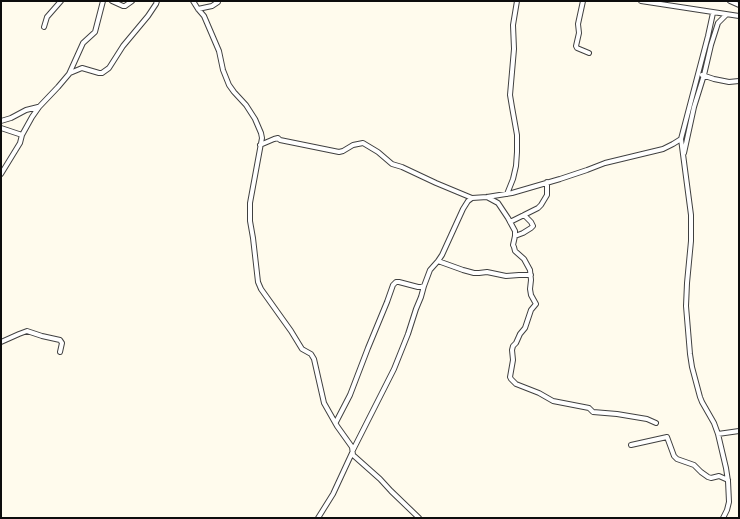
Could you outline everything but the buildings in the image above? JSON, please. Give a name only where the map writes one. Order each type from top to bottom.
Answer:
[{"type":"street","points":[[44,27],[47,17],[61,1]]},
{"type":"street","points":[[1,174],[20,143],[22,135],[29,122],[39,107],[69,74],[83,43],[95,32],[103,1]]},
{"type":"street","points":[[112,1],[125,6],[132,1]]},
{"type":"street","points":[[69,74],[81,68],[99,73],[102,73],[109,68],[123,46],[148,16],[157,1]]},
{"type":"street","points":[[193,1],[204,16],[219,51],[223,70],[229,85],[246,105],[260,128],[262,138],[250,204],[250,222],[258,282],[261,289],[292,331],[302,349],[312,354],[324,403],[358,460],[380,479],[419,518]]},
{"type":"street","points":[[198,9],[212,6],[218,1]]},
{"type":"street","points":[[507,194],[516,166],[518,135],[510,95],[514,49],[514,25],[517,1]]},
{"type":"street","points":[[583,1],[578,24],[576,46],[577,48],[589,53]]},
{"type":"street","points":[[641,1],[739,16]]},
{"type":"street","points":[[730,1],[739,5]]},
{"type":"street","points":[[715,13],[718,23]]},
{"type":"street","points":[[715,13],[681,138],[691,215],[691,241],[686,306],[690,354],[692,367],[702,402],[714,423],[718,434],[728,480],[729,502],[728,510],[724,518]]},
{"type":"street","points":[[683,155],[711,45],[718,23],[726,15]]},
{"type":"street","points":[[698,73],[714,79],[729,82],[739,81]]},
{"type":"street","points":[[1,121],[11,118],[26,110],[39,107]]},
{"type":"street","points":[[1,128],[22,135]]},
{"type":"street","points":[[260,145],[274,138],[278,138],[280,140],[339,152],[353,145],[363,143],[378,152],[392,164],[472,198],[517,192],[571,176],[605,163],[663,149],[681,138]]},
{"type":"street","points":[[510,222],[538,208],[547,195],[547,182]]},
{"type":"street","points":[[487,197],[498,203],[515,231],[516,236],[513,245],[516,252],[524,259],[528,266],[531,275],[531,295],[536,304],[531,310],[524,328],[513,346],[511,379],[516,384],[554,401],[589,408],[593,412],[647,419],[656,423]]},
{"type":"street","points":[[318,518],[327,506],[394,369],[430,270],[438,261],[463,209],[472,198]]},
{"type":"street","points":[[516,236],[533,226],[524,215]]},
{"type":"street","points":[[438,261],[474,273],[487,272],[506,276],[531,275]]},
{"type":"street","points":[[336,422],[350,395],[393,285],[396,282],[399,282],[418,287],[424,286]]},
{"type":"street","points":[[1,342],[27,331],[60,340],[62,343],[60,352]]},
{"type":"street","points":[[718,434],[739,431]]},
{"type":"street","points":[[631,445],[667,437],[674,456],[694,465],[708,477],[711,478],[719,476],[728,480]]}]
